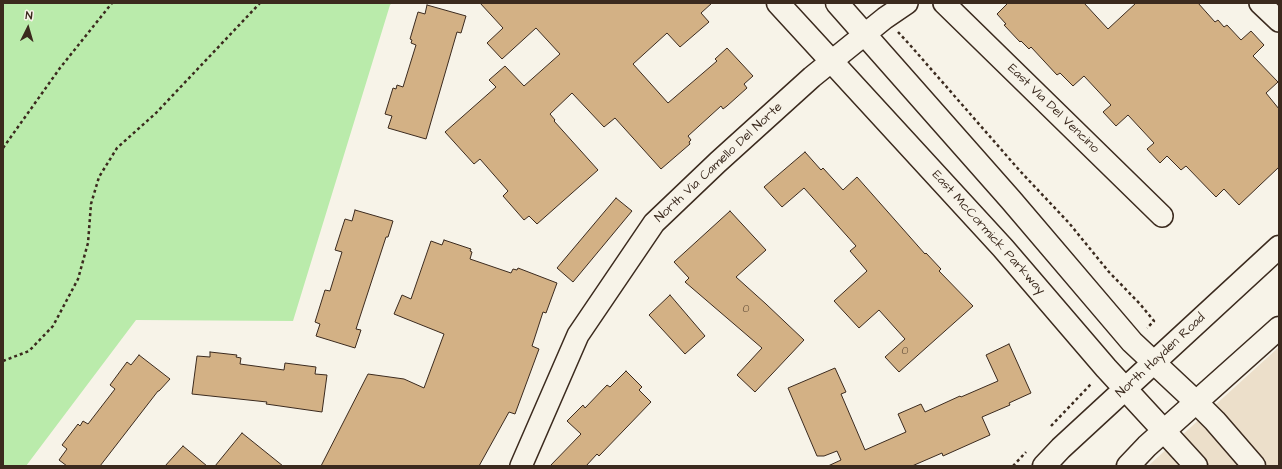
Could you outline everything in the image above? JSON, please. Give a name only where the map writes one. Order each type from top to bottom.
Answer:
[{"type":"main road","name":"East McCormick Parkway","points":[[778,3],[1003,248],[1125,389],[1196,466]]},
{"type":"main road","points":[[837,3],[1011,200],[1132,342],[1215,421],[1254,466]]},
{"type":"main road","name":"North Hayden Road","points":[[1044,466],[1061,448],[1153,362],[1279,247]]},
{"type":"main road","points":[[1128,466],[1164,431],[1279,328]]},
{"type":"street","name":"North Via Camello Del Norte","points":[[521,466],[578,335],[654,223],[713,167],[831,61],[884,18],[907,3]]},
{"type":"street","name":"East Via Del Vencino","points":[[944,3],[1162,216]]},
{"type":"street","points":[[1260,3],[1279,21]]},
{"type":"path","points":[[3,148],[60,68],[112,3]]},
{"type":"path","points":[[3,362],[30,352],[53,326],[78,279],[88,243],[91,204],[98,177],[117,148],[156,113],[260,3]]},
{"type":"path","points":[[900,34],[1020,172],[1069,223],[1109,272],[1154,321]]},
{"type":"shaded area","points":[[1279,347],[1279,466],[1148,466]]},
{"type":"green space","points":[[3,3],[392,3],[390,5],[293,321],[136,320],[26,466],[3,466]]},
{"type":"building","points":[[480,3],[712,3],[701,13],[709,22],[680,47],[667,33],[633,64],[668,103],[717,61],[715,59],[727,48],[753,76],[744,84],[747,88],[723,109],[721,106],[688,136],[691,140],[689,142],[690,144],[661,169],[615,118],[604,127],[572,93],[550,114],[555,120],[554,121],[598,170],[537,224],[529,216],[524,220],[503,196],[508,191],[480,159],[474,164],[445,132],[496,87],[489,80],[505,66],[524,86],[560,54],[536,28],[502,59],[487,43],[503,28]]},
{"type":"building","points":[[1008,3],[1084,3],[1108,29],[1136,3],[1198,3],[1215,22],[1218,20],[1224,27],[1227,25],[1241,40],[1251,31],[1264,45],[1253,56],[1278,82],[1266,93],[1279,109],[1279,167],[1239,205],[1224,189],[1216,197],[1186,166],[1181,170],[1167,156],[1160,163],[1147,149],[1154,143],[1128,115],[1116,126],[1103,112],[1111,105],[1084,76],[1073,86],[1060,73],[1057,75],[1031,47],[1029,49],[1021,41],[1020,42],[1004,25],[1006,24],[997,14]]},
{"type":"building","points":[[427,5],[466,16],[461,33],[457,32],[426,139],[388,128],[392,116],[385,114],[393,88],[396,89],[397,85],[403,87],[416,45],[411,43],[412,40],[410,39],[418,12],[425,14]]},
{"type":"building","points":[[805,152],[821,170],[823,168],[843,190],[857,177],[925,254],[926,253],[941,269],[939,271],[973,306],[899,372],[885,357],[905,339],[879,310],[859,328],[834,301],[867,271],[850,251],[856,246],[804,188],[782,207],[764,187]]},
{"type":"building","points":[[616,198],[632,211],[573,282],[557,268]]},
{"type":"building","points":[[355,210],[393,221],[388,237],[386,237],[356,329],[361,330],[355,348],[316,336],[320,324],[315,322],[325,290],[330,291],[342,252],[335,250],[345,219],[352,221]]},
{"type":"building","points":[[730,211],[766,250],[736,277],[804,340],[755,392],[737,375],[762,348],[685,282],[689,278],[674,262]]},
{"type":"building","points":[[444,240],[471,249],[470,251],[472,252],[470,259],[511,273],[513,269],[517,270],[518,268],[557,283],[546,313],[543,312],[532,346],[539,349],[515,414],[509,412],[479,466],[321,466],[368,374],[404,379],[424,388],[444,334],[394,314],[402,295],[411,299],[431,241],[442,245]]},
{"type":"building","points":[[670,295],[705,336],[685,354],[649,315]]},
{"type":"building","points":[[1009,344],[1031,393],[1009,403],[1010,405],[982,417],[990,435],[943,456],[942,453],[912,466],[828,466],[841,460],[837,451],[824,456],[817,456],[788,388],[835,368],[846,392],[841,394],[865,450],[906,432],[898,414],[921,404],[925,412],[998,381],[986,355]]},
{"type":"building","points":[[210,352],[237,355],[236,357],[241,358],[240,364],[284,370],[285,363],[316,367],[315,374],[327,375],[322,412],[266,404],[267,402],[192,394],[197,356],[210,357]]},
{"type":"building","points":[[139,355],[170,379],[158,391],[100,466],[67,466],[59,460],[67,449],[62,445],[78,424],[80,426],[83,421],[88,424],[115,389],[110,385],[127,362],[131,365]]},
{"type":"building","points":[[626,371],[642,387],[639,390],[651,402],[599,456],[597,454],[586,466],[550,466],[581,434],[567,421],[583,405],[585,408],[607,385],[610,387]]},
{"type":"building","points":[[242,433],[283,466],[215,466]]},
{"type":"building","points":[[183,446],[207,466],[165,466]]}]
